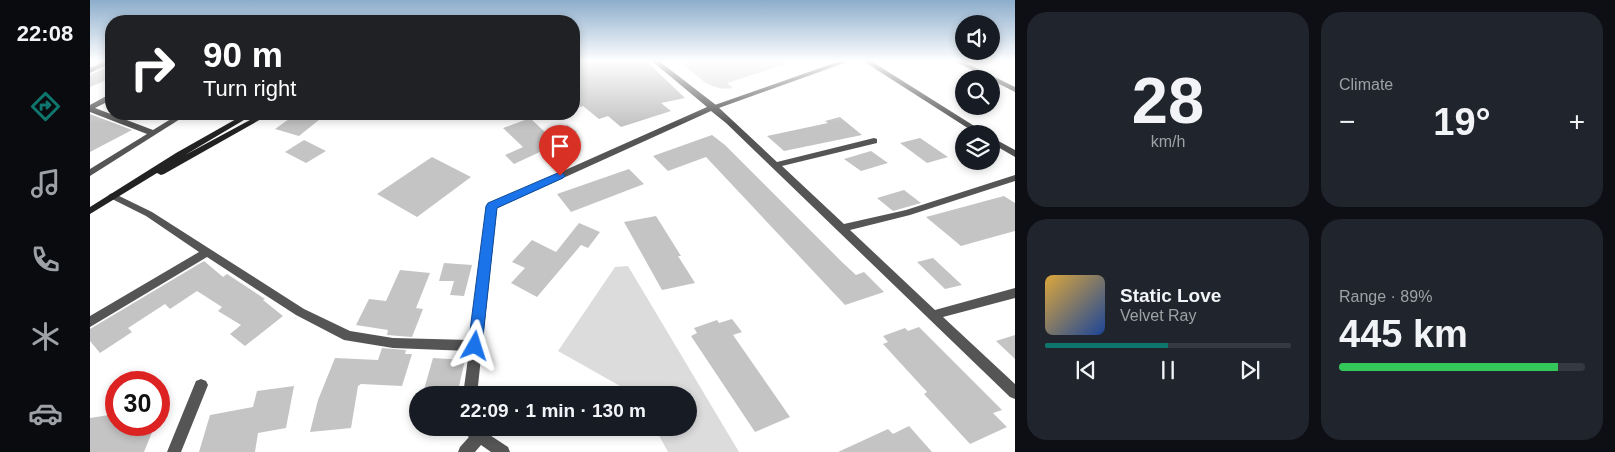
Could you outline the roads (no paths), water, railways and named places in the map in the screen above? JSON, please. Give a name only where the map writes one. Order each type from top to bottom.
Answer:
[{"type":"main road","points":[[90,211],[240,120]]},
{"type":"main road","points":[[113,196],[183,161],[255,120]]},
{"type":"street","points":[[681,82],[713,108],[776,165],[1015,393]]},
{"type":"street","points":[[471,386],[492,206],[713,108],[787,82]]},
{"type":"street","points":[[900,82],[969,125]]},
{"type":"street","points":[[999,82],[1015,90]]},
{"type":"street","points":[[90,109],[105,100]]},
{"type":"street","points":[[90,109],[105,115]]},
{"type":"street","points":[[119,120],[153,133]]},
{"type":"street","points":[[90,173],[174,120]]},
{"type":"street","points":[[776,165],[874,141]]},
{"type":"street","points":[[1000,145],[1015,154]]},
{"type":"street","points":[[842,228],[907,213],[1015,178]]},
{"type":"street","points":[[113,196],[149,214],[206,253],[300,312],[348,336],[392,343],[475,346]]},
{"type":"street","points":[[90,322],[206,253]]},
{"type":"street","points":[[934,315],[1015,293]]},
{"type":"street","points":[[174,452],[201,385]]},
{"type":"street","points":[[465,452],[472,436]]},
{"type":"street","points":[[480,436],[503,452]]}]
